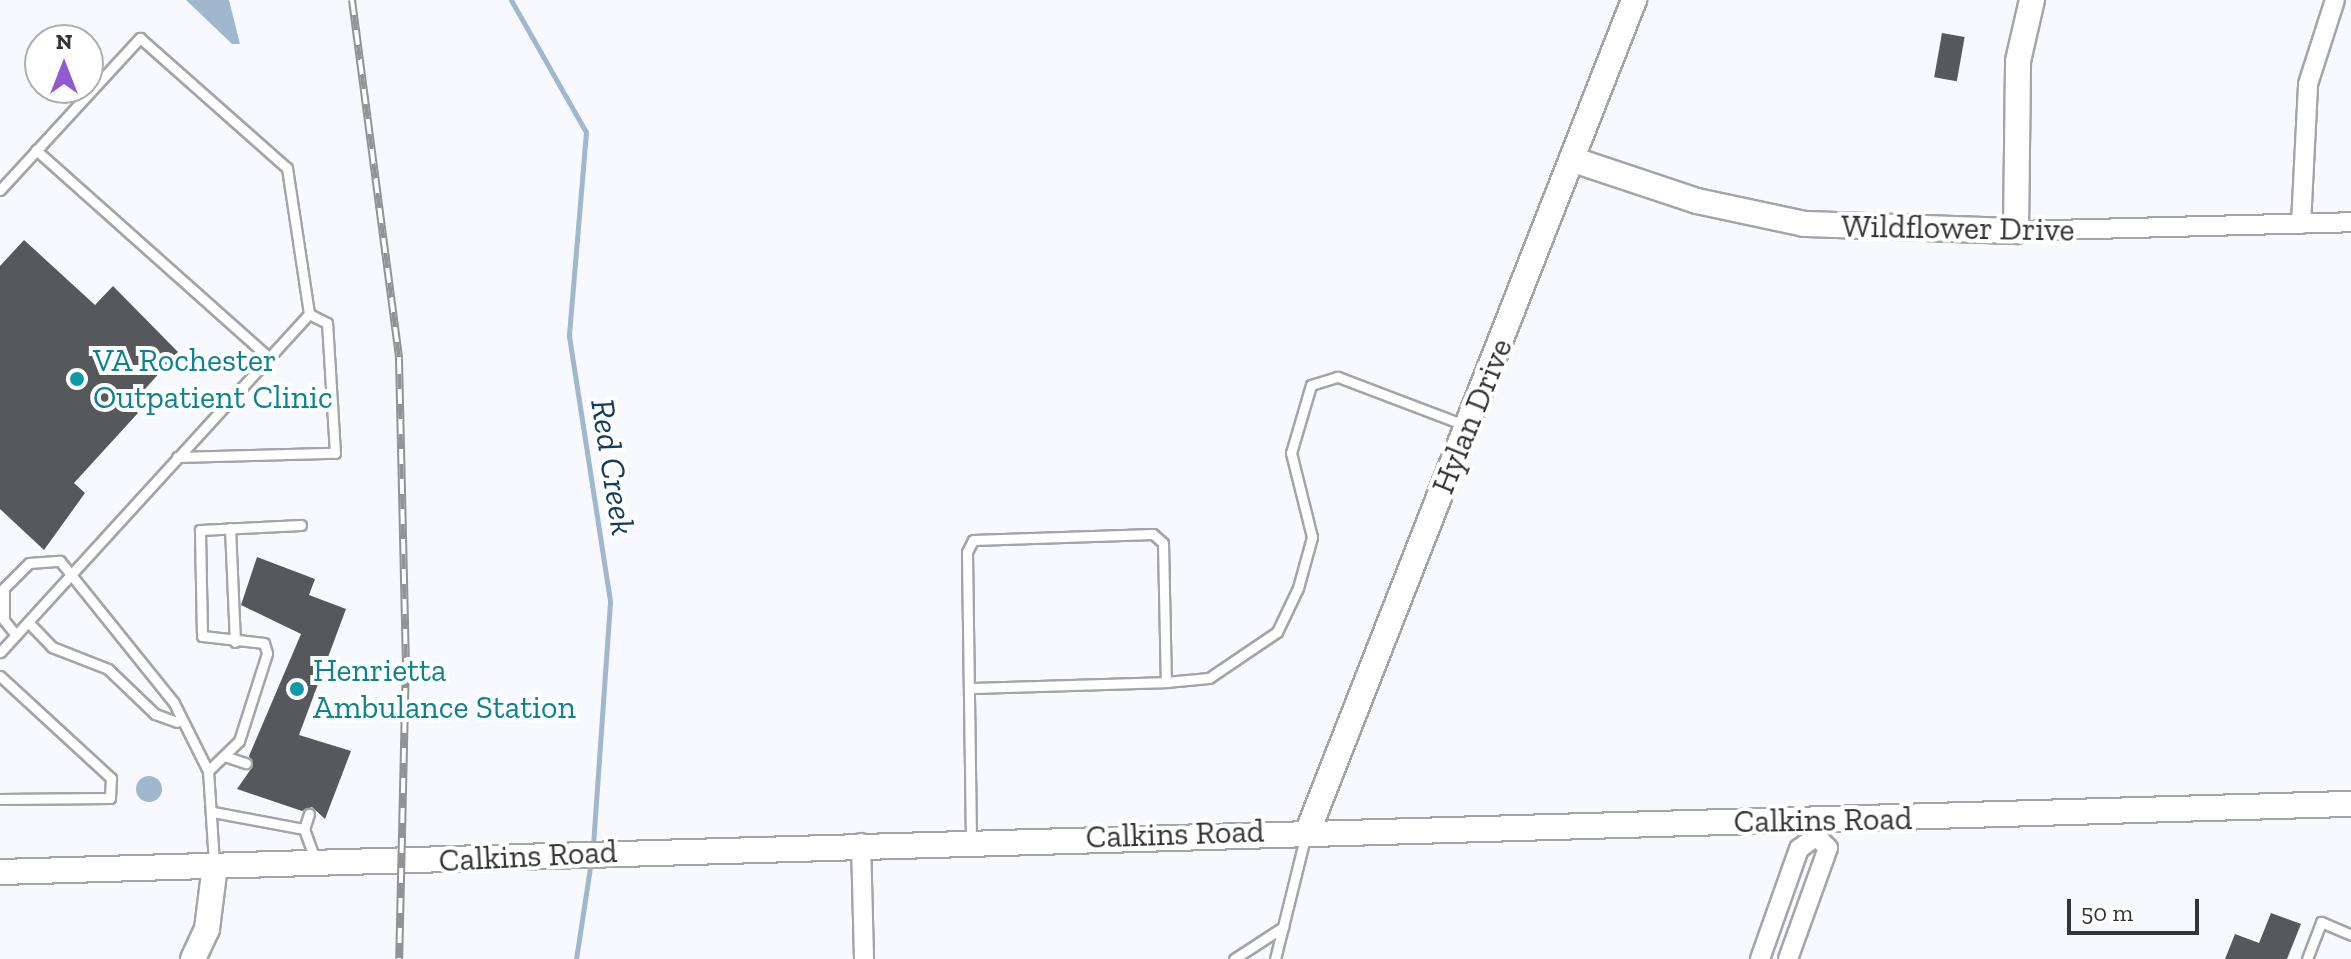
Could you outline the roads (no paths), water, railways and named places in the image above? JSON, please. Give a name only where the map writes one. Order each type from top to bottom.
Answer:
[{"type":"main road","name":"Hylan Drive","points":[[1308,831],[1574,160],[1634,0]]},
{"type":"main road","points":[[2016,231],[2018,61],[2032,0]]},
{"type":"main road","name":"Wildflower Drive","points":[[1574,160],[1697,201],[1804,224],[2016,231]]},
{"type":"main road","name":"Calkins Road","points":[[0,872],[1308,831],[1817,828],[2351,804]]},
{"type":"main road","points":[[193,959],[207,929],[215,866]]},
{"type":"street","points":[[2301,224],[2308,84],[2335,0]]},
{"type":"street","name":"Wildflower Drive","points":[[2016,231],[2351,222]]},
{"type":"street","points":[[1760,959],[1799,849],[1817,828],[1828,848],[1788,959]]},
{"type":"street","points":[[861,843],[864,959]]},
{"type":"lane","points":[[0,190],[140,38],[287,168],[309,314]]},
{"type":"lane","points":[[36,150],[268,357]]},
{"type":"lane","points":[[0,652],[309,314]]},
{"type":"lane","points":[[177,457],[335,453],[327,323],[309,314]]},
{"type":"lane","points":[[969,688],[1209,678],[1277,632],[1312,537],[1291,453],[1311,385],[1338,377],[1468,426]]},
{"type":"lane","points":[[208,771],[227,757],[267,670],[264,643],[216,640],[202,636],[199,618],[200,530],[301,525]]},
{"type":"lane","points":[[230,528],[235,642]]},
{"type":"lane","points":[[971,840],[967,552],[984,535],[1153,534],[1163,543],[1166,682]]},
{"type":"lane","points":[[16,635],[1,605],[10,579],[42,559],[73,572],[174,703],[177,722],[208,771],[215,866]]},
{"type":"lane","points":[[28,622],[52,647],[108,669],[155,714],[177,722]]},
{"type":"lane","points":[[0,676],[111,778],[110,798],[0,799]]},
{"type":"lane","points":[[227,757],[246,763]]},
{"type":"lane","points":[[213,812],[304,829]]},
{"type":"lane","points":[[309,814],[304,829],[316,864]]},
{"type":"lane","points":[[1275,959],[1308,831]]},
{"type":"lane","points":[[2307,959],[2321,922],[2351,935]]},
{"type":"lane","points":[[1234,959],[1283,927]]},
{"type":"water","points":[[186,0],[229,0],[240,44],[232,44]]},
{"type":"water","points":[[149,776],[158,780],[162,789],[158,798],[149,802],[140,798],[136,789],[140,780]]},
{"type":"waterway","name":"Red Creek","points":[[511,0],[586,132],[569,336],[610,602],[593,847]]},
{"type":"waterway","name":"Red Creek","points":[[576,959],[591,861]]},
{"type":"railway","points":[[352,0],[399,359],[406,658],[399,959]]},
{"type":"place","name":"VA Rochester Outpatient Clinic","points":[[77,379]]},
{"type":"place","name":"Henrietta Ambulance Station","points":[[297,689]]}]
